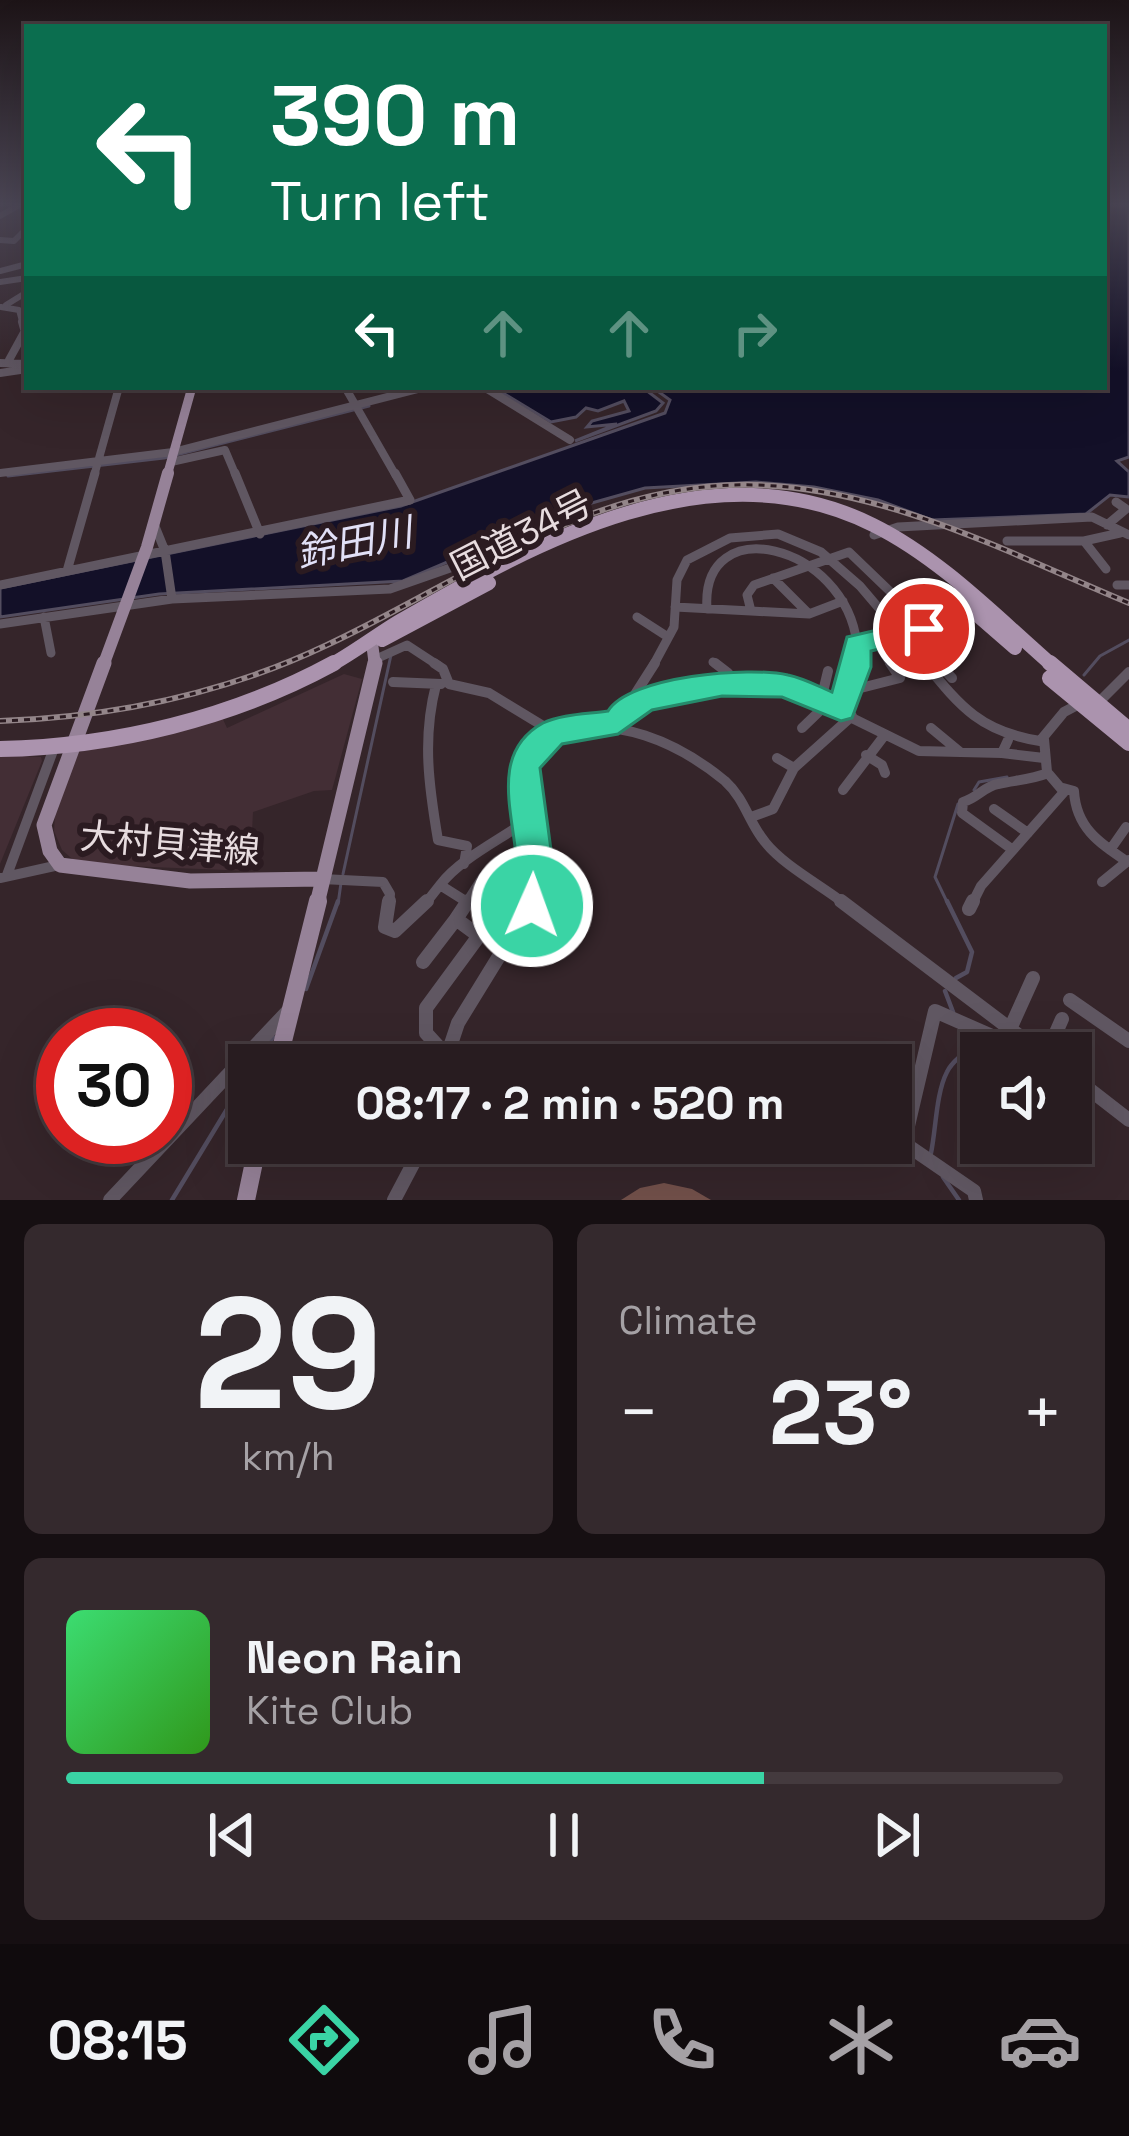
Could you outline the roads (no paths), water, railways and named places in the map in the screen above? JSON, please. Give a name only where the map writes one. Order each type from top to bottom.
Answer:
[{"type":"highway","name":"国道34号","points":[[0,749],[54,748],[122,737],[235,704],[378,652],[389,638],[586,530],[639,513],[704,502],[755,502],[814,512],[879,533],[1129,730]]},
{"type":"highway","name":"国道34号","points":[[1089,702],[1129,743]]},
{"type":"main road","name":"大村貝津線","points":[[191,390],[154,524],[44,825],[50,851],[60,865],[98,875],[241,884],[334,880]]},
{"type":"main road","points":[[284,1044],[334,880],[378,652]]},
{"type":"main road","points":[[246,1200],[254,1164]]},
{"type":"street","points":[[1,308],[19,310],[24,323]]},
{"type":"street","points":[[4,361],[24,331]]},
{"type":"street","points":[[67,571],[117,390]]},
{"type":"street","points":[[0,585],[260,534],[413,498],[347,390]]},
{"type":"street","points":[[172,456],[416,390]]},
{"type":"street","points":[[489,390],[570,440]]},
{"type":"street","points":[[0,473],[225,450],[260,534]]},
{"type":"street","points":[[1108,525],[1126,509],[1117,502]]},
{"type":"street","points":[[879,533],[1092,518],[1127,534]]},
{"type":"street","points":[[154,524],[165,552],[171,597]]},
{"type":"street","points":[[622,715],[676,622],[676,579],[684,562],[741,534],[785,534],[829,558],[957,697],[1008,740],[1044,739]]},
{"type":"street","points":[[1007,541],[1084,541],[1127,534]]},
{"type":"street","points":[[1084,541],[1106,569]]},
{"type":"street","points":[[706,609],[708,574],[723,562],[769,548],[787,551],[808,566],[853,611],[857,644],[847,713],[814,754],[794,768],[773,809],[754,816]]},
{"type":"street","points":[[751,611],[749,589],[849,552],[926,628],[928,633],[917,640],[952,678]]},
{"type":"street","points":[[0,624],[171,597],[400,587],[456,562],[473,560]]},
{"type":"street","points":[[773,578],[809,614]]},
{"type":"street","points":[[675,607],[809,614],[866,594]]},
{"type":"street","points":[[44,617],[51,653]]},
{"type":"street","points":[[637,617],[668,638]]},
{"type":"street","points":[[857,644],[926,628]]},
{"type":"street","points":[[849,692],[900,678],[876,641]]},
{"type":"street","points":[[378,652],[407,645],[443,669],[424,722],[427,775],[438,840],[467,846],[464,864]]},
{"type":"street","points":[[713,662],[728,673],[722,684]]},
{"type":"street","points":[[802,728],[824,701],[829,671]]},
{"type":"street","points":[[1102,882],[1127,861],[1083,829],[1072,806],[1074,791],[1063,788],[1048,773],[1044,739],[1064,712],[1124,688],[1129,672]]},
{"type":"street","points":[[393,682],[441,683],[489,693],[553,733]]},
{"type":"street","points":[[454,1044],[538,887],[524,768],[527,756],[553,733],[622,715],[659,696],[722,684],[785,686],[920,751],[1044,758]]},
{"type":"street","points":[[622,715],[638,732],[741,793],[764,842],[1014,1032]]},
{"type":"street","points":[[931,728],[960,752]]},
{"type":"street","points":[[631,745],[638,732]]},
{"type":"street","points":[[843,790],[884,736]]},
{"type":"street","points":[[1002,753],[1008,740]]},
{"type":"street","points":[[4,877],[54,748]]},
{"type":"street","points":[[814,754],[828,762]]},
{"type":"street","points":[[866,755],[882,765],[885,773]]},
{"type":"street","points":[[777,758],[794,768]]},
{"type":"street","points":[[1013,850],[962,813],[963,802],[977,798],[992,784],[1026,782],[1048,773]]},
{"type":"street","points":[[969,909],[981,886],[1063,788]]},
{"type":"street","points":[[994,809],[1028,833]]},
{"type":"street","points":[[334,880],[383,882],[390,894],[385,927],[395,931],[414,917],[455,866],[529,819]]},
{"type":"street","points":[[1110,850],[1126,827]]},
{"type":"street","points":[[4,877],[60,865]]},
{"type":"street","points":[[423,962],[484,878]]},
{"type":"street","points":[[440,885],[467,902]]},
{"type":"street","points":[[434,1044],[426,1033],[426,1008],[479,936],[496,914],[518,931]]},
{"type":"street","points":[[456,919],[479,936]]},
{"type":"street","points":[[1010,1029],[1033,978]]},
{"type":"street","points":[[1070,1000],[1129,1041]]},
{"type":"street","points":[[112,1199],[294,1005]]},
{"type":"street","points":[[976,1200],[974,1191],[904,1143],[935,1011],[983,1032]]},
{"type":"street","points":[[1055,1032],[1062,1019]]},
{"type":"street","points":[[1092,1092],[1129,1120]]},
{"type":"street","points":[[394,1200],[413,1164]]},
{"type":"water","name":"鈴田川","points":[[1107,259],[1129,259],[1129,457],[1117,461],[1129,472],[1129,497],[1110,495],[1086,514],[932,520],[878,500],[814,487],[756,482],[645,488],[574,508],[485,554],[459,557],[403,581],[159,594],[0,617],[0,588],[401,506],[665,413],[670,400],[656,390],[1107,390]]},
{"type":"water","points":[[498,390],[646,390],[663,403],[656,411],[575,441],[617,424],[587,427],[592,421],[629,411],[624,401],[598,411],[586,408],[576,417],[551,422]]},
{"type":"waterway","points":[[424,391],[428,390]]},
{"type":"waterway","points":[[8,476],[164,458],[369,406]]},
{"type":"waterway","points":[[1084,675],[1100,656],[1129,640]]},
{"type":"waterway","points":[[343,874],[391,655]]},
{"type":"waterway","points":[[974,790],[979,782],[1007,777]]},
{"type":"waterway","points":[[948,904],[935,877],[958,804]]},
{"type":"waterway","points":[[338,904],[341,883]]},
{"type":"waterway","points":[[306,989],[338,901]]},
{"type":"waterway","points":[[947,901],[972,952],[967,972],[956,978]]},
{"type":"waterway","points":[[945,991],[953,1012]]},
{"type":"waterway","points":[[931,1153],[943,1081],[967,1045],[963,1031]]},
{"type":"waterway","points":[[268,1044],[273,1037]]},
{"type":"waterway","points":[[172,1200],[228,1108]]},
{"type":"waterway","points":[[943,1177],[959,1200]]},
{"type":"railway","points":[[0,721],[126,708],[248,677],[327,645],[533,538],[640,499],[697,488],[757,485],[854,498],[948,527],[1129,603]]}]
